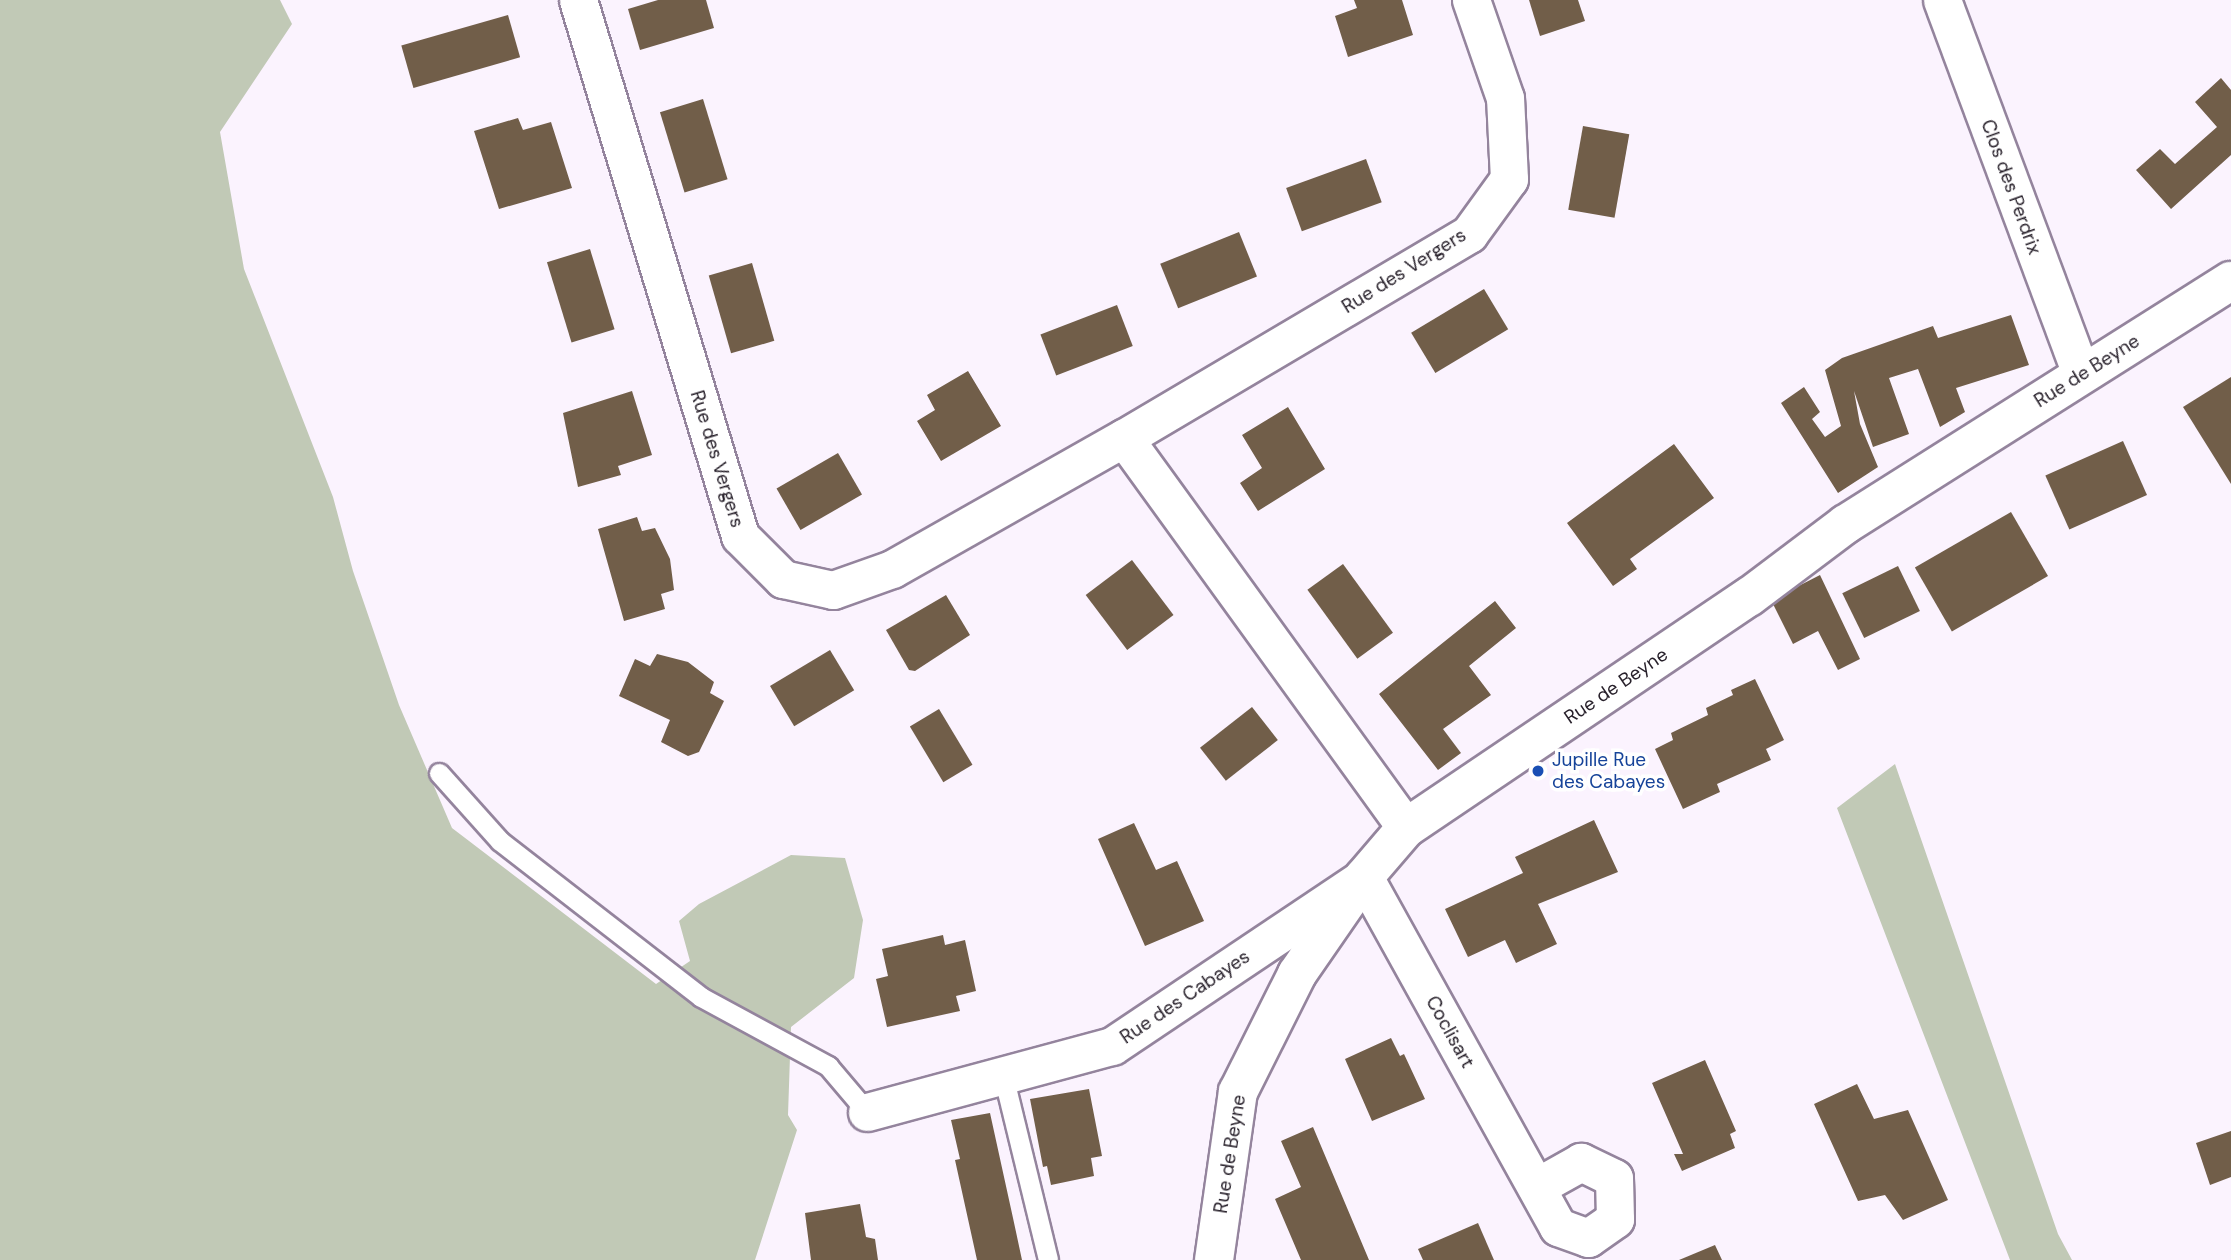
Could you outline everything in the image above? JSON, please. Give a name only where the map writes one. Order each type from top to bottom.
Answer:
[{"type":"street","name":"Rue des Vergers","points":[[579,0],[740,537],[783,579],[833,590],[892,569],[1124,438],[1469,234],[1509,179],[1505,98],[1471,0]]},
{"type":"street","name":"Clos des Perdrix","points":[[1941,0],[2081,374]]},
{"type":"street","name":"Rue de Beyne","points":[[1214,1260],[1238,1092],[1297,975],[1364,877],[1406,828],[1749,597],[1846,524],[2231,281]]},
{"type":"street","points":[[1124,438],[1406,828]]},
{"type":"street","name":"Rue des Cabayes","points":[[867,1112],[1112,1046],[1364,877]]},
{"type":"street","name":"Coclisart","points":[[1364,877],[1536,1186]]},
{"type":"lane","points":[[439,773],[500,841],[701,998],[828,1066],[867,1112]]},
{"type":"lane","points":[[1003,1075],[1048,1260]]},
{"type":"green space","points":[[0,0],[280,0],[292,24],[220,132],[244,269],[333,497],[353,571],[399,705],[452,828],[656,984],[690,961],[679,921],[699,904],[791,855],[845,858],[863,920],[854,978],[791,1027],[788,1115],[797,1130],[755,1260],[0,1260]]},
{"type":"green space","points":[[1895,764],[2058,1234],[2072,1260],[2010,1260],[1837,808]]},
{"type":"building","points":[[658,0],[706,0],[714,28],[640,50],[628,9]]},
{"type":"building","points":[[1354,0],[1402,0],[1413,35],[1348,57],[1335,16],[1357,8]]},
{"type":"building","points":[[1529,0],[1578,0],[1585,21],[1540,36]]},
{"type":"building","points":[[508,15],[520,57],[413,88],[401,46]]},
{"type":"building","points":[[2221,78],[2231,90],[2231,155],[2171,209],[2136,170],[2160,149],[2175,164],[2217,127],[2195,102]]},
{"type":"building","points":[[703,99],[728,179],[685,192],[660,112]]},
{"type":"building","points":[[518,118],[523,130],[551,122],[572,188],[499,209],[474,131]]},
{"type":"building","points":[[1583,126],[1629,134],[1615,218],[1568,210]]},
{"type":"building","points":[[1366,159],[1382,202],[1302,231],[1286,188]]},
{"type":"building","points":[[1239,232],[1257,277],[1178,308],[1160,264]]},
{"type":"building","points":[[590,249],[615,329],[572,342],[547,262]]},
{"type":"building","points":[[752,263],[774,341],[731,353],[709,275]]},
{"type":"building","points":[[1484,289],[1508,329],[1435,373],[1411,333]]},
{"type":"building","points":[[1117,305],[1133,346],[1056,375],[1040,334]]},
{"type":"building","points":[[2011,315],[2029,365],[1956,388],[1965,412],[1940,427],[1918,369],[1889,378],[1909,434],[1873,447],[1854,391],[1860,424],[1878,467],[1838,493],[1781,403],[1804,387],[1820,412],[1812,419],[1825,437],[1841,426],[1825,370],[1842,358],[1933,326],[1938,338]]},
{"type":"building","points":[[968,371],[1001,426],[941,461],[917,421],[935,410],[927,395]]},
{"type":"building","points":[[2231,377],[2231,484],[2183,407]]},
{"type":"building","points":[[632,391],[652,455],[618,466],[621,475],[578,487],[563,413]]},
{"type":"building","points":[[1288,407],[1325,469],[1258,511],[1240,483],[1262,468],[1242,435]]},
{"type":"building","points":[[2123,441],[2147,495],[2069,529],[2045,476]]},
{"type":"building","points":[[1674,444],[1714,498],[1630,559],[1637,569],[1613,586],[1567,523]]},
{"type":"building","points":[[838,453],[862,495],[801,530],[777,489]]},
{"type":"building","points":[[2011,512],[2048,576],[1952,632],[1915,568]]},
{"type":"building","points":[[637,517],[642,531],[655,528],[670,559],[674,590],[661,594],[665,609],[624,621],[598,529]]},
{"type":"building","points":[[1132,560],[1174,615],[1127,650],[1086,595]]},
{"type":"building","points":[[1343,564],[1393,633],[1357,659],[1307,590]]},
{"type":"building","points":[[1898,566],[1920,611],[1864,638],[1842,593]]},
{"type":"building","points":[[1820,575],[1860,659],[1838,670],[1818,631],[1793,644],[1771,600]]},
{"type":"building","points":[[946,595],[970,635],[915,671],[909,670],[886,630]]},
{"type":"building","points":[[1495,601],[1516,628],[1469,666],[1491,695],[1443,729],[1461,753],[1438,770],[1379,694]]},
{"type":"building","points":[[830,650],[854,690],[794,726],[770,686]]},
{"type":"building","points":[[657,654],[688,662],[714,682],[710,693],[724,701],[699,752],[688,756],[661,742],[670,720],[619,696],[635,659],[650,666]]},
{"type":"building","points":[[1755,679],[1784,740],[1766,749],[1771,760],[1717,784],[1720,792],[1683,809],[1655,749],[1673,740],[1671,733],[1708,715],[1706,708],[1733,695],[1731,690]]},
{"type":"building","points":[[1252,707],[1278,740],[1226,781],[1200,748]]},
{"type":"building","points":[[939,709],[972,765],[943,782],[910,727]]},
{"type":"building","points":[[1594,820],[1618,872],[1538,904],[1557,944],[1516,963],[1505,940],[1468,957],[1445,909],[1523,873],[1515,857]]},
{"type":"building","points":[[1134,823],[1156,870],[1177,861],[1204,921],[1145,946],[1098,839]]},
{"type":"building","points":[[943,935],[945,945],[965,940],[976,991],[956,996],[960,1011],[887,1027],[876,979],[888,976],[882,949]]},
{"type":"building","points":[[1391,1038],[1400,1056],[1404,1054],[1425,1099],[1372,1121],[1345,1059]]},
{"type":"building","points":[[1705,1060],[1736,1131],[1730,1134],[1735,1148],[1682,1171],[1674,1154],[1683,1154],[1652,1083]]},
{"type":"building","points":[[1857,1084],[1874,1119],[1908,1110],[1948,1200],[1903,1220],[1885,1195],[1858,1201],[1814,1104]]},
{"type":"building","points":[[1089,1089],[1102,1156],[1091,1158],[1094,1176],[1051,1185],[1047,1166],[1043,1167],[1030,1099]]},
{"type":"building","points":[[990,1113],[1022,1260],[977,1260],[955,1160],[960,1159],[951,1120]]},
{"type":"building","points":[[1313,1127],[1369,1260],[1301,1260],[1275,1199],[1301,1187],[1281,1141]]},
{"type":"building","points":[[2231,1131],[2231,1177],[2210,1185],[2196,1143]]},
{"type":"building","points":[[860,1204],[866,1237],[875,1239],[878,1260],[811,1260],[805,1213]]},
{"type":"building","points":[[1478,1223],[1494,1260],[1423,1260],[1418,1249]]},
{"type":"building","points":[[1715,1245],[1722,1260],[1679,1260]]},
{"type":"place","name":"Jupille Rue des Cabayes","points":[[1538,771]]}]
